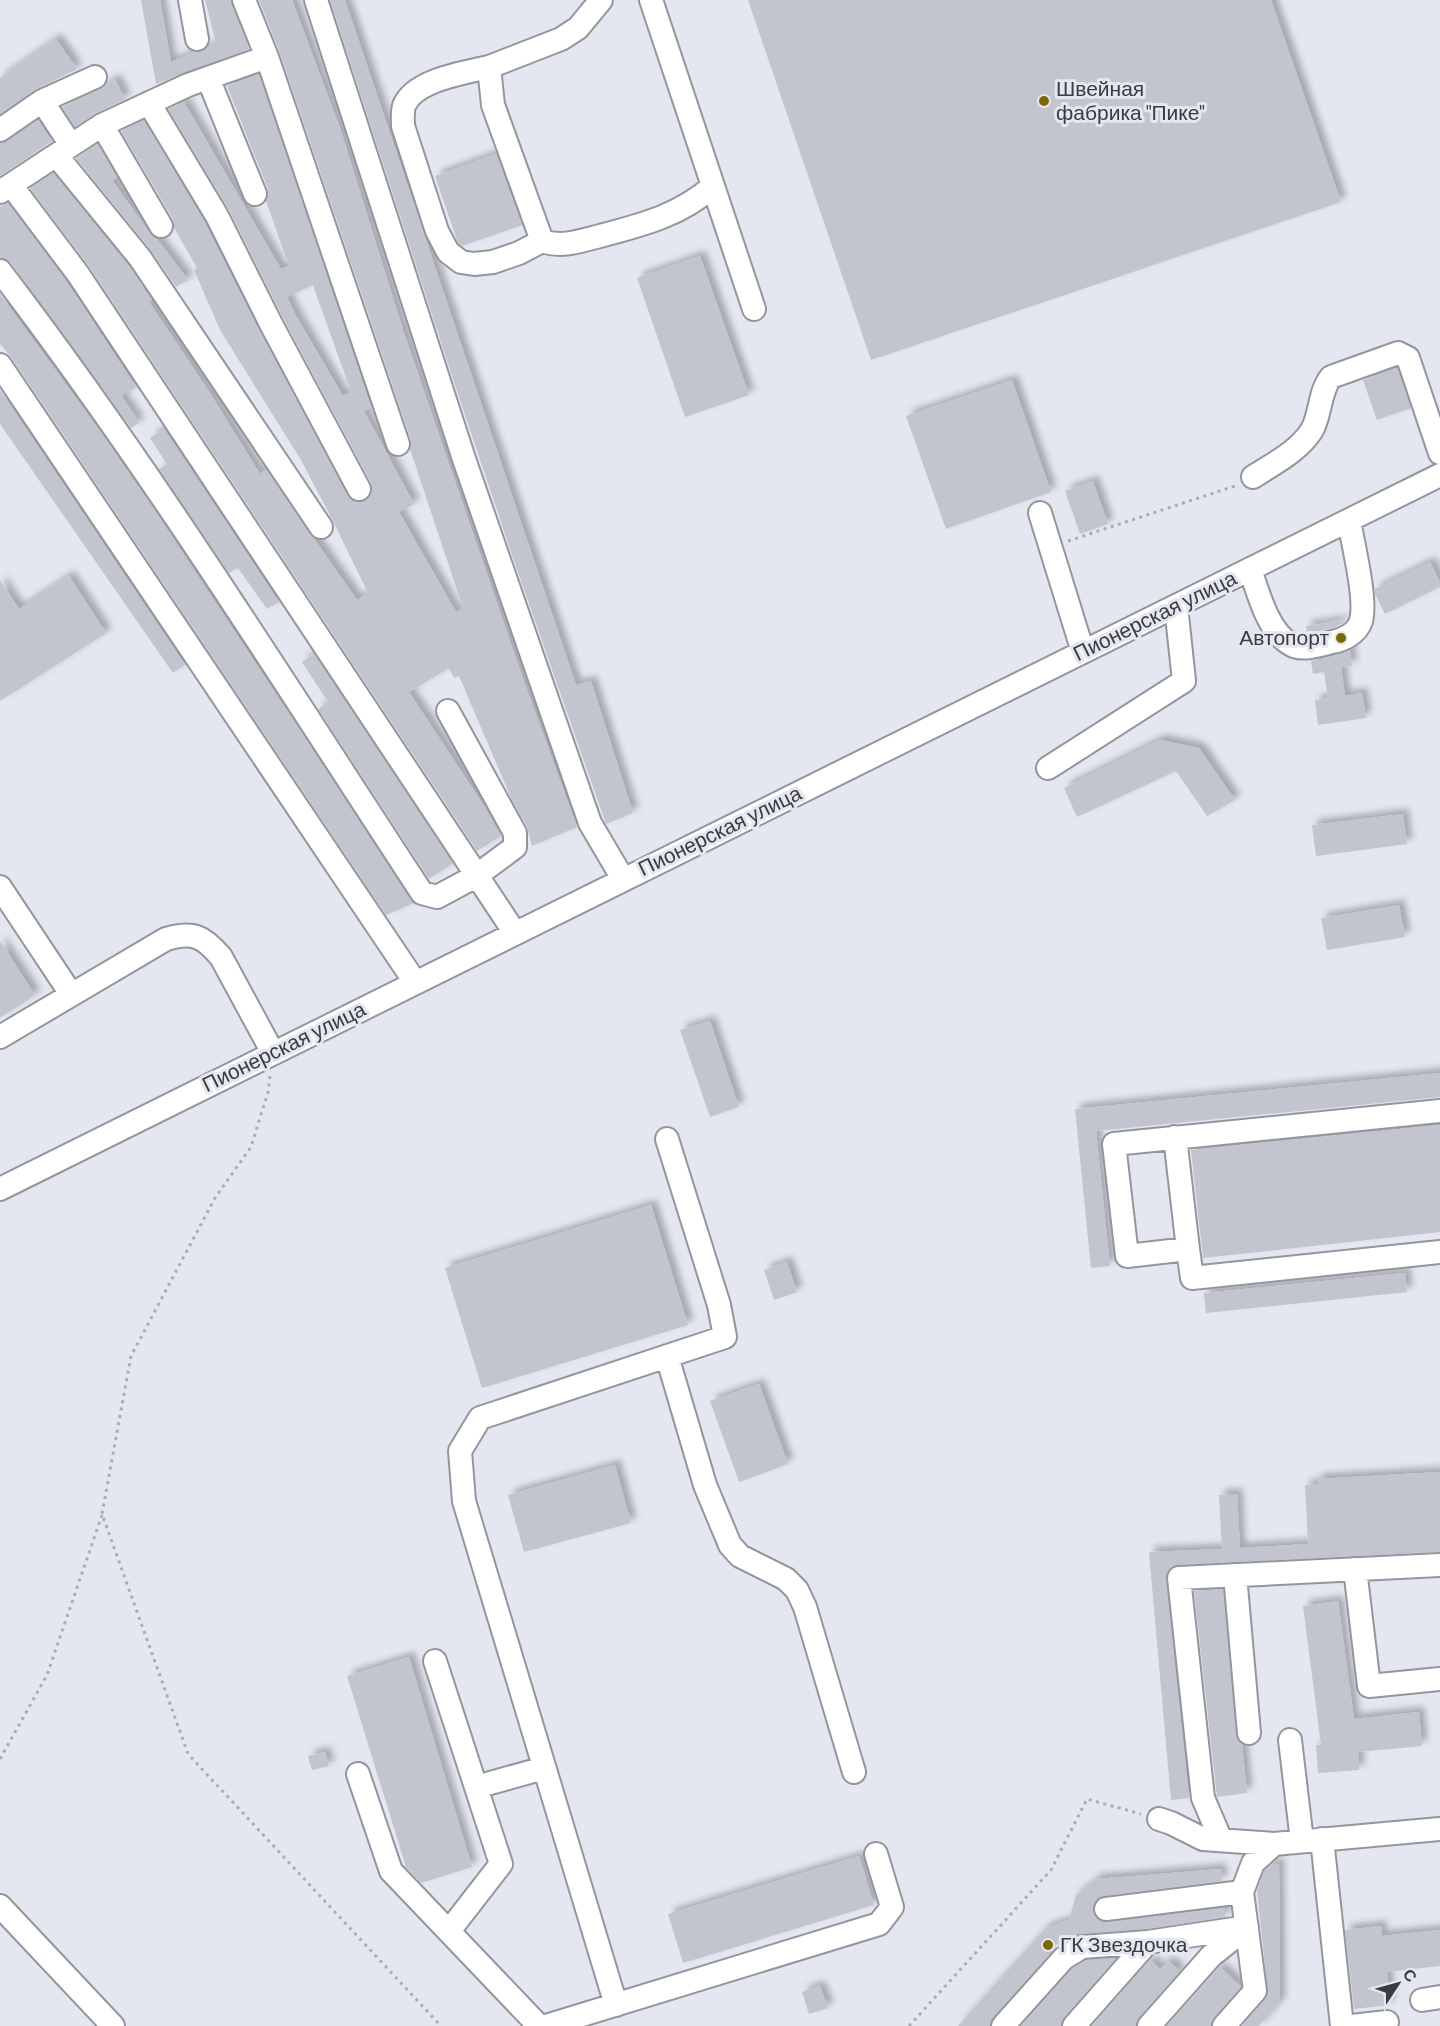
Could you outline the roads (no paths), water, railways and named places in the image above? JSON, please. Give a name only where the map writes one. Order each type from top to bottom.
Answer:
[{"type":"street","points":[[190,0],[197,39]]},
{"type":"street","points":[[244,0],[267,57],[398,444]]},
{"type":"street","points":[[316,0],[464,459],[586,812],[590,823],[623,879]]},
{"type":"street","points":[[601,0],[578,28],[561,39],[489,67],[428,84],[411,95],[403,108],[404,126],[437,231],[448,252],[461,262],[474,264],[493,262],[511,256],[542,241],[554,245],[568,244],[648,224],[699,199],[713,186]]},
{"type":"street","points":[[651,0],[754,309]]},
{"type":"street","points":[[267,57],[208,78],[102,125],[6,189],[84,283],[515,933]]},
{"type":"street","points":[[489,67],[494,105],[542,241]]},
{"type":"street","points":[[0,130],[42,101],[94,77]]},
{"type":"street","points":[[208,78],[255,194]]},
{"type":"street","points":[[42,101],[63,150],[140,258],[321,526]]},
{"type":"street","points":[[149,103],[217,216],[271,324],[335,440],[359,489]]},
{"type":"street","points":[[102,125],[161,226]]},
{"type":"street","points":[[0,271],[65,356],[231,602],[422,893],[437,897],[476,876],[515,847],[515,833],[448,711]]},
{"type":"street","points":[[1253,477],[1294,449],[1312,430],[1326,384],[1331,377],[1398,353],[1408,358],[1440,453]]},
{"type":"street","points":[[0,365],[415,982]]},
{"type":"street","name":"Пионерская улица","points":[[0,1188],[1440,475]]},
{"type":"street","points":[[1040,513],[1083,652]]},
{"type":"street","points":[[1250,569],[1265,611],[1279,634],[1293,646],[1312,647],[1338,641],[1353,633],[1360,624],[1363,608],[1349,520]]},
{"type":"street","points":[[1047,768],[1184,681],[1176,606]]},
{"type":"street","points":[[0,887],[71,994]]},
{"type":"street","points":[[0,1037],[166,939],[183,934],[198,936],[210,944],[221,957],[273,1053]]},
{"type":"street","points":[[1188,1249],[1127,1256],[1114,1144],[1440,1111]]},
{"type":"street","points":[[1175,1137],[1192,1278],[1440,1252]]},
{"type":"street","points":[[606,2014],[544,1768],[464,1501],[460,1451],[480,1418],[725,1337],[719,1305],[667,1138]]},
{"type":"street","points":[[667,1356],[705,1485],[730,1545],[740,1556],[786,1579],[797,1590],[805,1607],[854,1772]]},
{"type":"street","points":[[1221,1840],[1203,1798],[1179,1578],[1440,1564]]},
{"type":"street","points":[[1355,1569],[1369,1686],[1440,1679]]},
{"type":"street","points":[[1235,1575],[1249,1733]]},
{"type":"street","points":[[435,1661],[501,1864],[448,1931]]},
{"type":"street","points":[[1290,1740],[1312,1840],[1342,2026]]},
{"type":"street","points":[[476,1787],[544,1768]]},
{"type":"street","points":[[358,1774],[391,1870],[538,2026]]},
{"type":"street","points":[[1159,1819],[1203,1839],[1274,1844],[1440,1829]]},
{"type":"street","points":[[1224,2026],[1254,1991],[1242,1892],[1253,1863],[1274,1844]]},
{"type":"street","points":[[546,2026],[606,2014],[879,1924],[892,1907],[876,1854]]},
{"type":"street","points":[[1106,1909],[1242,1892]]},
{"type":"street","points":[[0,1906],[113,2026]]},
{"type":"street","points":[[1003,2026],[1064,1958],[1082,1947],[1148,1942],[1247,1927]]},
{"type":"street","points":[[1149,2026],[1210,1956],[1247,1927]]},
{"type":"street","points":[[1074,2026],[1148,1942]]},
{"type":"street","points":[[1353,2026],[1387,2022]]},
{"type":"place","name":"Швейная фабрика \"Пике\"","points":[[1044,101]]},
{"type":"place","name":"Автопорт","points":[[1341,638]]},
{"type":"place","name":"ГК Звездочка","points":[[1048,1945]]}]
